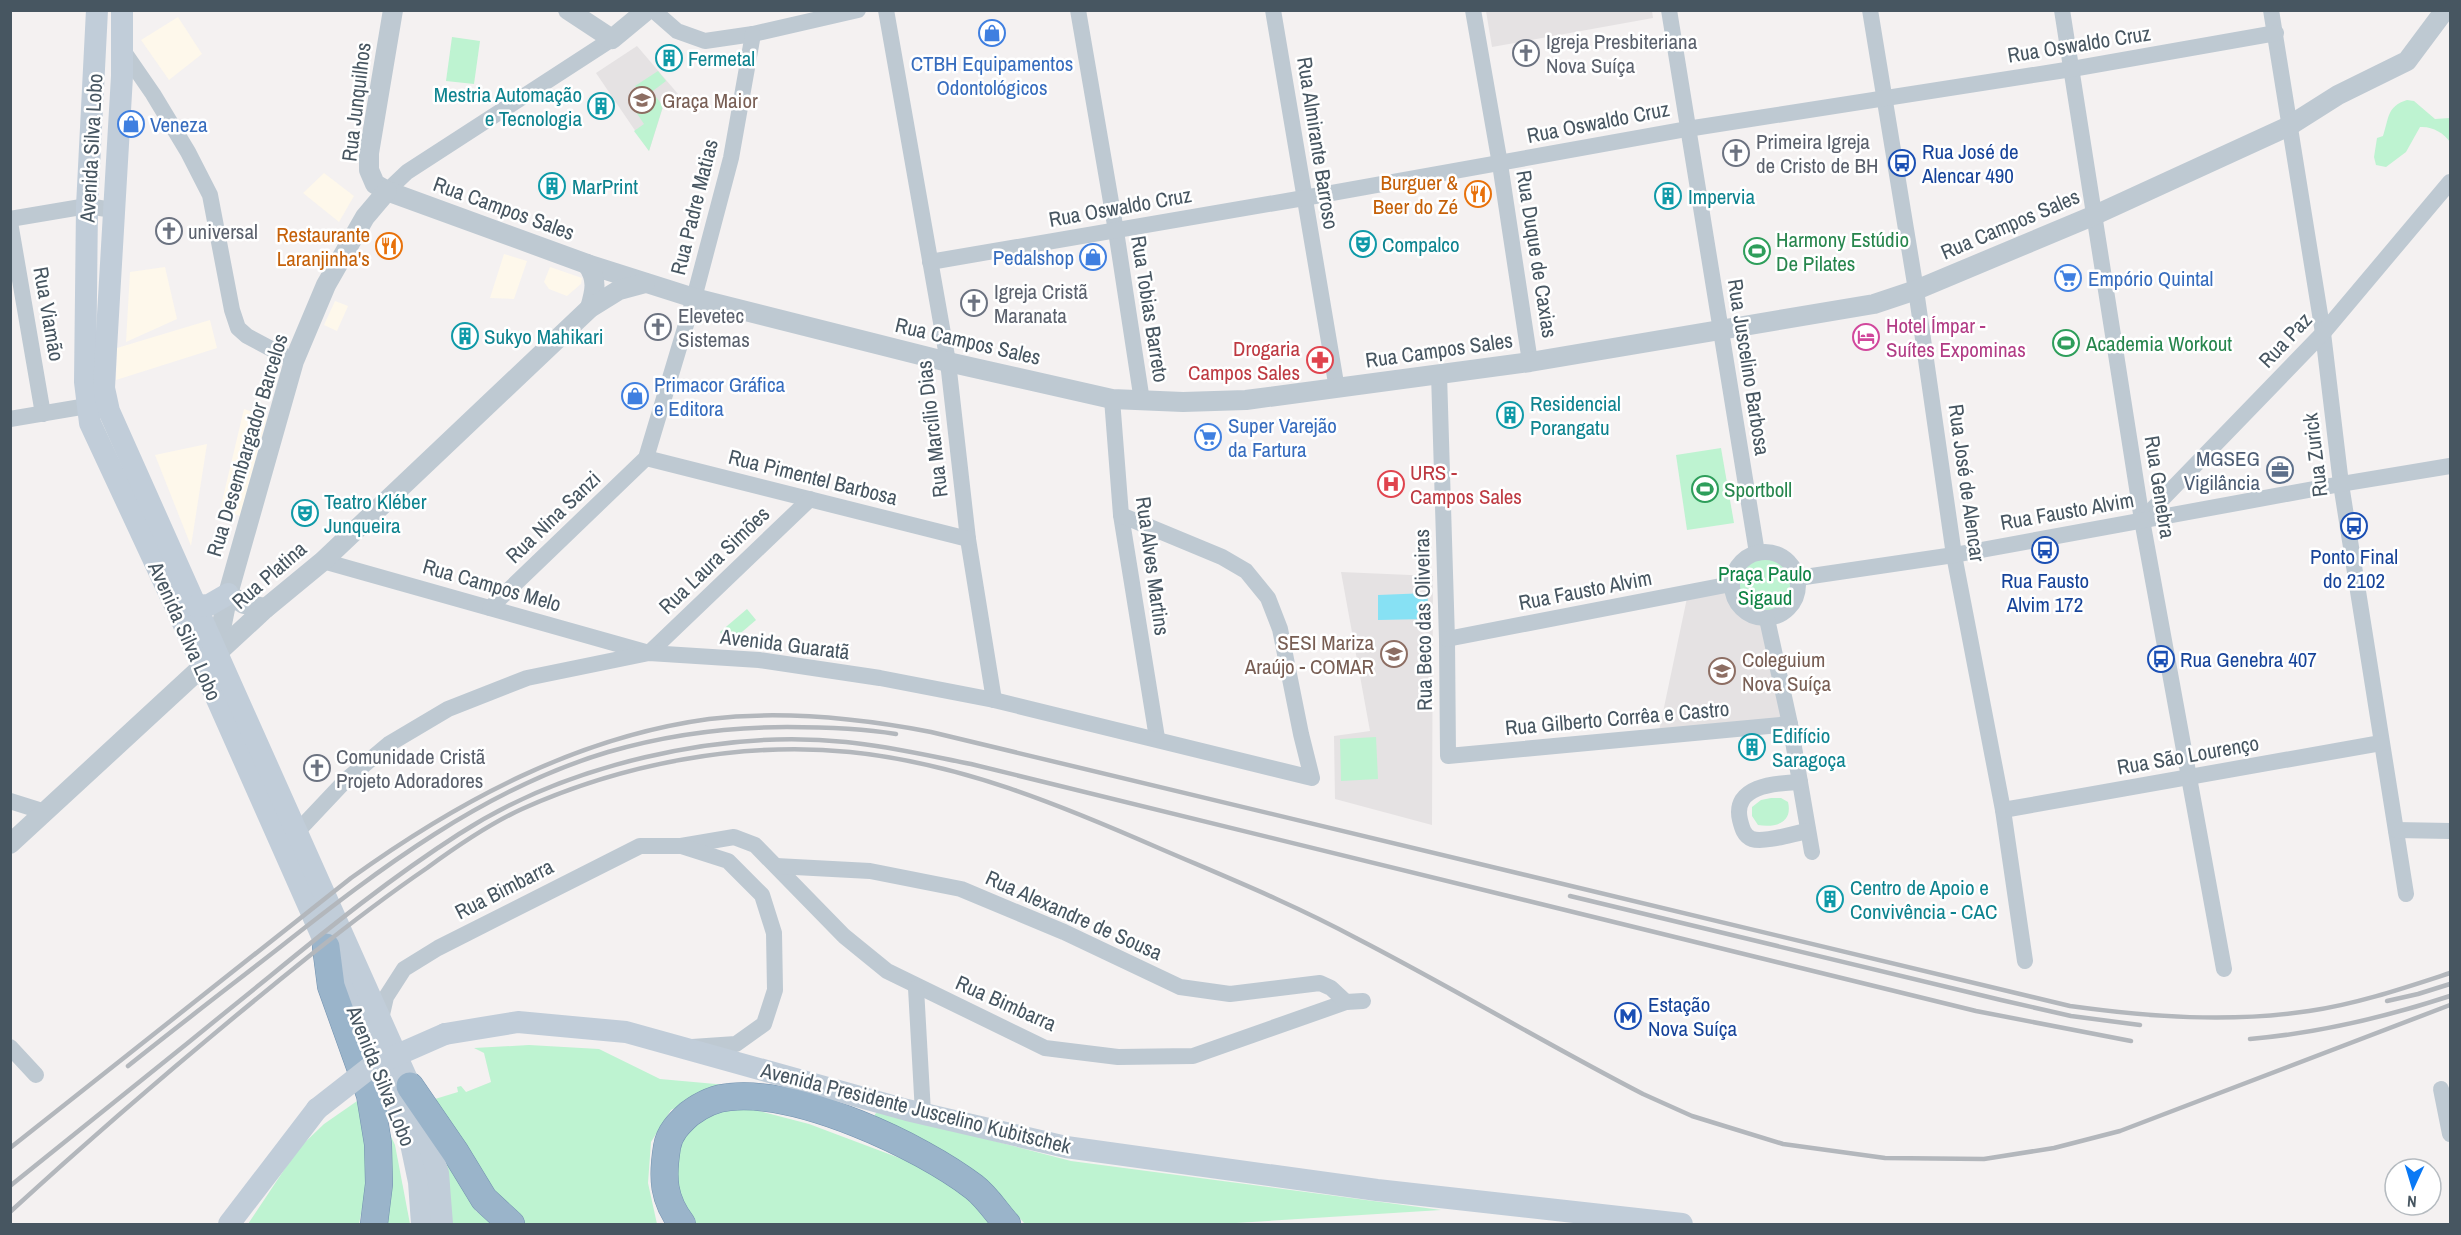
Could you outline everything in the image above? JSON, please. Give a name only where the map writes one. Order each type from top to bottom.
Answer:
[{"type":"highway","points":[[326,947],[331,986],[370,1095],[378,1144],[379,1184],[374,1224]]},
{"type":"highway","points":[[410,1086],[484,1199],[512,1224]]},
{"type":"highway","points":[[681,1224],[670,1209],[665,1188],[665,1161],[669,1138],[682,1120],[701,1105],[728,1097],[759,1096],[856,1123],[901,1142],[975,1188],[1007,1224]]},
{"type":"main road","name":"Avenida Silva Lobo","points":[[97,10],[87,206],[85,382],[90,423],[296,833],[381,1019],[410,1086],[438,1173],[442,1224]]},
{"type":"main road","name":"Avenida Silva Lobo","points":[[122,10],[122,49],[131,74],[113,210],[104,388],[109,411],[196,606],[209,661],[326,947],[410,1139],[418,1182],[422,1224]]},
{"type":"main road","points":[[196,606],[209,605],[228,594]]},
{"type":"main road","name":"Avenida Presidente Juscelino Kubitschek","points":[[229,1224],[317,1109],[372,1066],[445,1034],[518,1022],[626,1032],[923,1113],[1066,1147],[1377,1190],[1682,1224]]},
{"type":"street","name":"Rua Junquilhos","points":[[387,191],[375,184],[369,170],[369,153],[393,10]]},
{"type":"street","points":[[568,10],[612,39]]},
{"type":"street","name":"Rua Desembargador Barcelos","points":[[209,661],[294,361],[326,285],[365,218],[387,191],[407,172],[612,39],[647,10]]},
{"type":"street","points":[[653,10],[677,31],[705,41],[753,34],[858,10]]},
{"type":"street","name":"Rua Marcílio Dias","points":[[886,10],[948,362],[968,540],[994,700]]},
{"type":"street","name":"Rua Tobias Barreto","points":[[1078,10],[1116,231],[1142,401]]},
{"type":"street","name":"Rua Almirante Barroso","points":[[1273,10],[1337,389]]},
{"type":"street","name":"Rua Duque de Caxias","points":[[1473,10],[1500,164],[1530,362]]},
{"type":"street","name":"Rua Juscelino Barbosa","points":[[1669,10],[1757,553]]},
{"type":"street","name":"Rua José de Alencar","points":[[1870,10],[1916,290],[1954,555],[2003,810],[2025,961]]},
{"type":"street","name":"Rua Genebra","points":[[2062,10],[2142,520],[2224,969]]},
{"type":"street","name":"Rua Zurick","points":[[2271,10],[2323,333],[2341,484],[2406,894]]},
{"type":"street","name":"Rua Campos Sales","points":[[387,191],[587,264],[694,298],[948,362],[1112,399],[1246,400],[1530,362],[1874,304],[1916,290],[2095,215],[2289,126],[2338,96],[2407,61],[2445,10]]},
{"type":"street","name":"Rua Oswaldo Cruz","points":[[930,262],[1500,164],[1688,129],[2072,69],[2276,33]]},
{"type":"street","name":"Rua Padre Matias","points":[[646,458],[694,298],[731,159],[753,34]]},
{"type":"street","points":[[131,74],[188,152],[210,195],[232,310],[238,328],[247,336],[294,361]]},
{"type":"street","name":"Rua Paz","points":[[2142,520],[2323,333],[2451,182]]},
{"type":"street","points":[[10,221],[87,206],[113,210]]},
{"type":"street","name":"Rua Viamão","points":[[10,221],[43,414]]},
{"type":"street","points":[[587,264],[593,272],[595,282],[590,308]]},
{"type":"street","name":"Rua Platina","points":[[10,844],[266,609],[323,561],[590,308],[619,290],[645,283]]},
{"type":"street","name":"Rua Beco das Oliveiras","points":[[1439,374],[1448,756]]},
{"type":"street","name":"Rua Alves Martins","points":[[1112,399],[1121,515],[1156,738]]},
{"type":"street","points":[[10,418],[87,406]]},
{"type":"street","name":"Rua Pimentel Barbosa","points":[[646,458],[968,540]]},
{"type":"street","name":"Rua Nina Sanzi","points":[[490,608],[646,458]]},
{"type":"street","name":"Rua Fausto Alvim","points":[[1798,578],[1954,555],[2451,466]]},
{"type":"street","name":"Rua Laura Simões","points":[[649,653],[810,499]]},
{"type":"street","name":"Avenida Guaratã","points":[[296,833],[346,780],[389,744],[448,709],[527,678],[649,653],[759,660],[880,678],[994,700],[1312,778],[1280,629],[1268,598],[1246,571],[1222,557],[1121,515]]},
{"type":"street","points":[[1768,552],[1787,560],[1798,578],[1799,590],[1795,601],[1779,616],[1767,619],[1746,613],[1738,605],[1731,584],[1739,564],[1749,556],[1768,552]]},
{"type":"street","name":"Rua Campos Melo","points":[[323,561],[649,653]]},
{"type":"street","name":"Rua Fausto Alvim","points":[[1447,639],[1731,584]]},
{"type":"street","points":[[228,594],[244,604],[266,609]]},
{"type":"street","points":[[1767,619],[1790,724],[1812,852]]},
{"type":"street","name":"Rua Gilberto Corrêa e Castro","points":[[1448,756],[1790,724]]},
{"type":"street","name":"Rua São Lourenço","points":[[2003,810],[2381,743]]},
{"type":"street","points":[[1800,782],[1750,791],[1738,803],[1738,812],[1745,834],[1750,838],[1767,839],[1808,831]]},
{"type":"street","points":[[10,801],[45,812]]},
{"type":"street","points":[[2396,830],[2451,831]]},
{"type":"street","name":"Rua Bimbarra","points":[[381,1019],[386,997],[404,969],[438,948],[640,846],[681,846],[735,837],[755,845],[844,936],[886,971],[916,988],[1045,1048],[1118,1057],[1193,1056],[1346,1002],[1363,1001]]},
{"type":"street","name":"Rua Bimbarra","points":[[679,1047],[736,1044],[764,1024],[775,990],[774,933],[762,895],[728,861],[681,846]]},
{"type":"street","name":"Rua Alexandre de Sousa","points":[[776,866],[870,871],[961,889],[1064,932],[1180,987],[1230,994],[1320,983],[1331,988],[1346,1002]]},
{"type":"street","points":[[916,988],[923,1113]]},
{"type":"street","points":[[10,1047],[36,1076]]},
{"type":"street","points":[[2441,1089],[2451,1134]]},
{"type":"shaded area","points":[[1486,11],[1652,11],[1653,18],[1492,47]]},
{"type":"shaded area","points":[[178,17],[202,54],[169,80],[141,40]]},
{"type":"shaded area","name":"Graça Maior","points":[[637,46],[678,94],[663,107],[649,151],[596,73]]},
{"type":"shaded area","points":[[324,173],[354,196],[339,222],[303,193]]},
{"type":"shaded area","points":[[504,254],[527,261],[514,299],[490,298]]},
{"type":"shaded area","points":[[165,267],[177,319],[126,342],[130,272]]},
{"type":"shaded area","points":[[550,267],[582,278],[581,284],[567,296],[549,289],[544,282]]},
{"type":"shaded area","points":[[335,301],[348,306],[337,331],[324,325]]},
{"type":"shaded area","points":[[210,320],[217,348],[116,380],[117,348]]},
{"type":"shaded area","points":[[244,409],[267,417],[240,516],[220,510]]},
{"type":"shaded area","points":[[207,444],[191,546],[155,455]]},
{"type":"shaded area","name":"SESI Mariza Araújo - COMAR","points":[[1341,572],[1433,576],[1432,825],[1335,799],[1334,736],[1370,731]]},
{"type":"shaded area","name":"Coleguium Nova Suíça","points":[[1727,590],[1730,604],[1739,616],[1751,622],[1764,624],[1783,719],[1659,731],[1687,598]]},
{"type":"green space","points":[[452,37],[480,41],[474,84],[446,81]]},
{"type":"green space","points":[[658,71],[666,81],[645,97],[635,86]]},
{"type":"green space","points":[[656,97],[663,106],[649,151],[634,131],[644,124],[636,112]]},
{"type":"green space","points":[[2407,100],[2414,101],[2435,119],[2450,118],[2450,142],[2437,131],[2420,127],[2406,152],[2386,167],[2376,165],[2374,157],[2377,138],[2383,136],[2392,109]]},
{"type":"green space","name":"Sportboll","points":[[1721,448],[1734,523],[1687,530],[1676,455]]},
{"type":"green space","name":"Praça Paulo Sigaud","points":[[1759,557],[1771,557],[1781,561],[1789,569],[1793,585],[1789,601],[1781,609],[1771,613],[1759,613],[1749,609],[1741,601],[1737,591],[1737,579],[1741,569],[1749,561]]},
{"type":"green space","points":[[747,609],[756,620],[729,643],[720,632]]},
{"type":"green space","points":[[1376,737],[1378,779],[1341,781],[1340,739]]},
{"type":"green space","points":[[1781,798],[1788,802],[1788,815],[1776,825],[1758,825],[1752,816],[1752,807],[1761,800]]},
{"type":"green space","points":[[529,1045],[599,1049],[660,1079],[738,1086],[711,1091],[671,1110],[651,1142],[648,1183],[657,1224],[519,1224],[489,1197],[435,1099],[458,1092],[457,1087],[461,1086],[466,1092],[491,1082],[484,1053],[474,1048]]},
{"type":"green space","points":[[360,1099],[365,1144],[366,1188],[359,1224],[248,1224],[298,1149],[324,1124]]},
{"type":"green space","points":[[720,1107],[748,1108],[809,1124],[918,1165],[967,1197],[990,1224],[688,1224],[680,1216],[671,1148],[687,1122]]},
{"type":"green space","points":[[879,1111],[1071,1161],[1441,1210],[1220,1224],[1025,1224],[983,1177],[875,1120],[875,1114]]},
{"type":"green space","points":[[384,1121],[395,1145],[410,1224],[381,1224]]},
{"type":"green space","points":[[441,1148],[476,1211],[494,1224],[452,1224]]},
{"type":"water","points":[[1428,593],[1427,619],[1378,620],[1378,595]]},
{"type":"railway","points":[[10,1148],[351,878],[434,823],[521,776],[566,757],[660,728],[737,716],[793,715],[848,719],[931,732],[2070,1006],[2160,1016],[2219,1018],[2279,1015],[2345,1004],[2450,973]]},
{"type":"railway","points":[[128,1066],[317,918],[394,861],[434,834],[518,787],[608,752],[674,737],[719,730],[815,727],[896,734]]},
{"type":"railway","points":[[10,1186],[338,921],[410,867],[459,834],[501,810],[546,789],[595,771],[645,757],[696,747],[747,741],[798,739],[846,742],[971,764],[1976,1011],[2131,1041]]},
{"type":"railway","points":[[10,1212],[120,1114],[270,988],[367,911],[473,836],[497,821],[560,793],[641,768],[725,753],[809,749],[891,758],[970,776],[1047,802],[1259,891],[1308,914],[1392,957],[1643,1094],[1692,1116],[1783,1144],[1885,1158],[1984,1159],[2054,1148],[2120,1131],[2450,1005]]},
{"type":"railway","points":[[1570,896],[2071,1016],[2140,1025]]},
{"type":"railway","points":[[2387,1001],[2450,984]]},
{"type":"railway","points":[[2250,1039],[2301,1033],[2352,1023],[2450,996]]},
{"type":"place","name":"CTBH Equipamentos Odontológicos","points":[[992,33]]},
{"type":"place","name":"Igreja Presbiteriana Nova Suíça","points":[[1526,53]]},
{"type":"place","name":"Fermetal","points":[[669,58]]},
{"type":"place","name":"Graça Maior","points":[[642,100]]},
{"type":"place","name":"Mestria Automação e Tecnologia","points":[[601,106]]},
{"type":"place","name":"Veneza","points":[[131,124]]},
{"type":"place","name":"Primeira Igreja de Cristo de BH","points":[[1736,153]]},
{"type":"place","name":"Rua José de Alencar 490","points":[[1902,163]]},
{"type":"place","name":"MarPrint","points":[[552,186]]},
{"type":"place","name":"Burguer & Beer do Zé","points":[[1478,194]]},
{"type":"place","name":"Impervia","points":[[1668,196]]},
{"type":"place","name":"universal","points":[[169,231]]},
{"type":"place","name":"Compalco","points":[[1363,244]]},
{"type":"place","name":"Restaurante Laranjinha's","points":[[389,246]]},
{"type":"place","name":"Harmony Estúdio De Pilates","points":[[1757,251]]},
{"type":"place","name":"Pedalshop","points":[[1093,257]]},
{"type":"place","name":"Empório Quintal","points":[[2068,278]]},
{"type":"place","name":"Igreja Cristã Maranata","points":[[974,303]]},
{"type":"place","name":"Elevetec Sistemas","points":[[658,327]]},
{"type":"place","name":"Sukyo Mahikari","points":[[465,336]]},
{"type":"place","name":"Hotel Ímpar - Suítes Expominas","points":[[1866,337]]},
{"type":"place","name":"Academia Workout","points":[[2066,343]]},
{"type":"place","name":"Drogaria Campos Sales","points":[[1320,360]]},
{"type":"place","name":"Primacor Gráfica e Editora","points":[[635,396]]},
{"type":"place","name":"Residencial Porangatu","points":[[1510,415]]},
{"type":"place","name":"Super Varejão da Fartura","points":[[1208,437]]},
{"type":"place","name":"MGSEG Vigilância","points":[[2280,470]]},
{"type":"place","name":"URS - Campos Sales","points":[[1391,484]]},
{"type":"place","name":"Sportboll","points":[[1705,489]]},
{"type":"place","name":"Teatro Kléber Junqueira","points":[[305,513]]},
{"type":"place","name":"Ponto Final do 2102","points":[[2354,526]]},
{"type":"place","name":"Rua Fausto Alvim 172","points":[[2045,550]]},
{"type":"place","name":"SESI Mariza Araújo - COMAR","points":[[1394,654]]},
{"type":"place","name":"Rua Genebra 407","points":[[2161,659]]},
{"type":"place","name":"Coleguium Nova Suíça","points":[[1722,671]]},
{"type":"place","name":"Edifício Saragoça","points":[[1752,747]]},
{"type":"place","name":"Comunidade Cristã Projeto Adoradores","points":[[317,768]]},
{"type":"place","name":"Centro de Apoio e Convivência - CAC","points":[[1830,899]]},
{"type":"place","name":"Estação Nova Suíça","points":[[1628,1016]]}]
